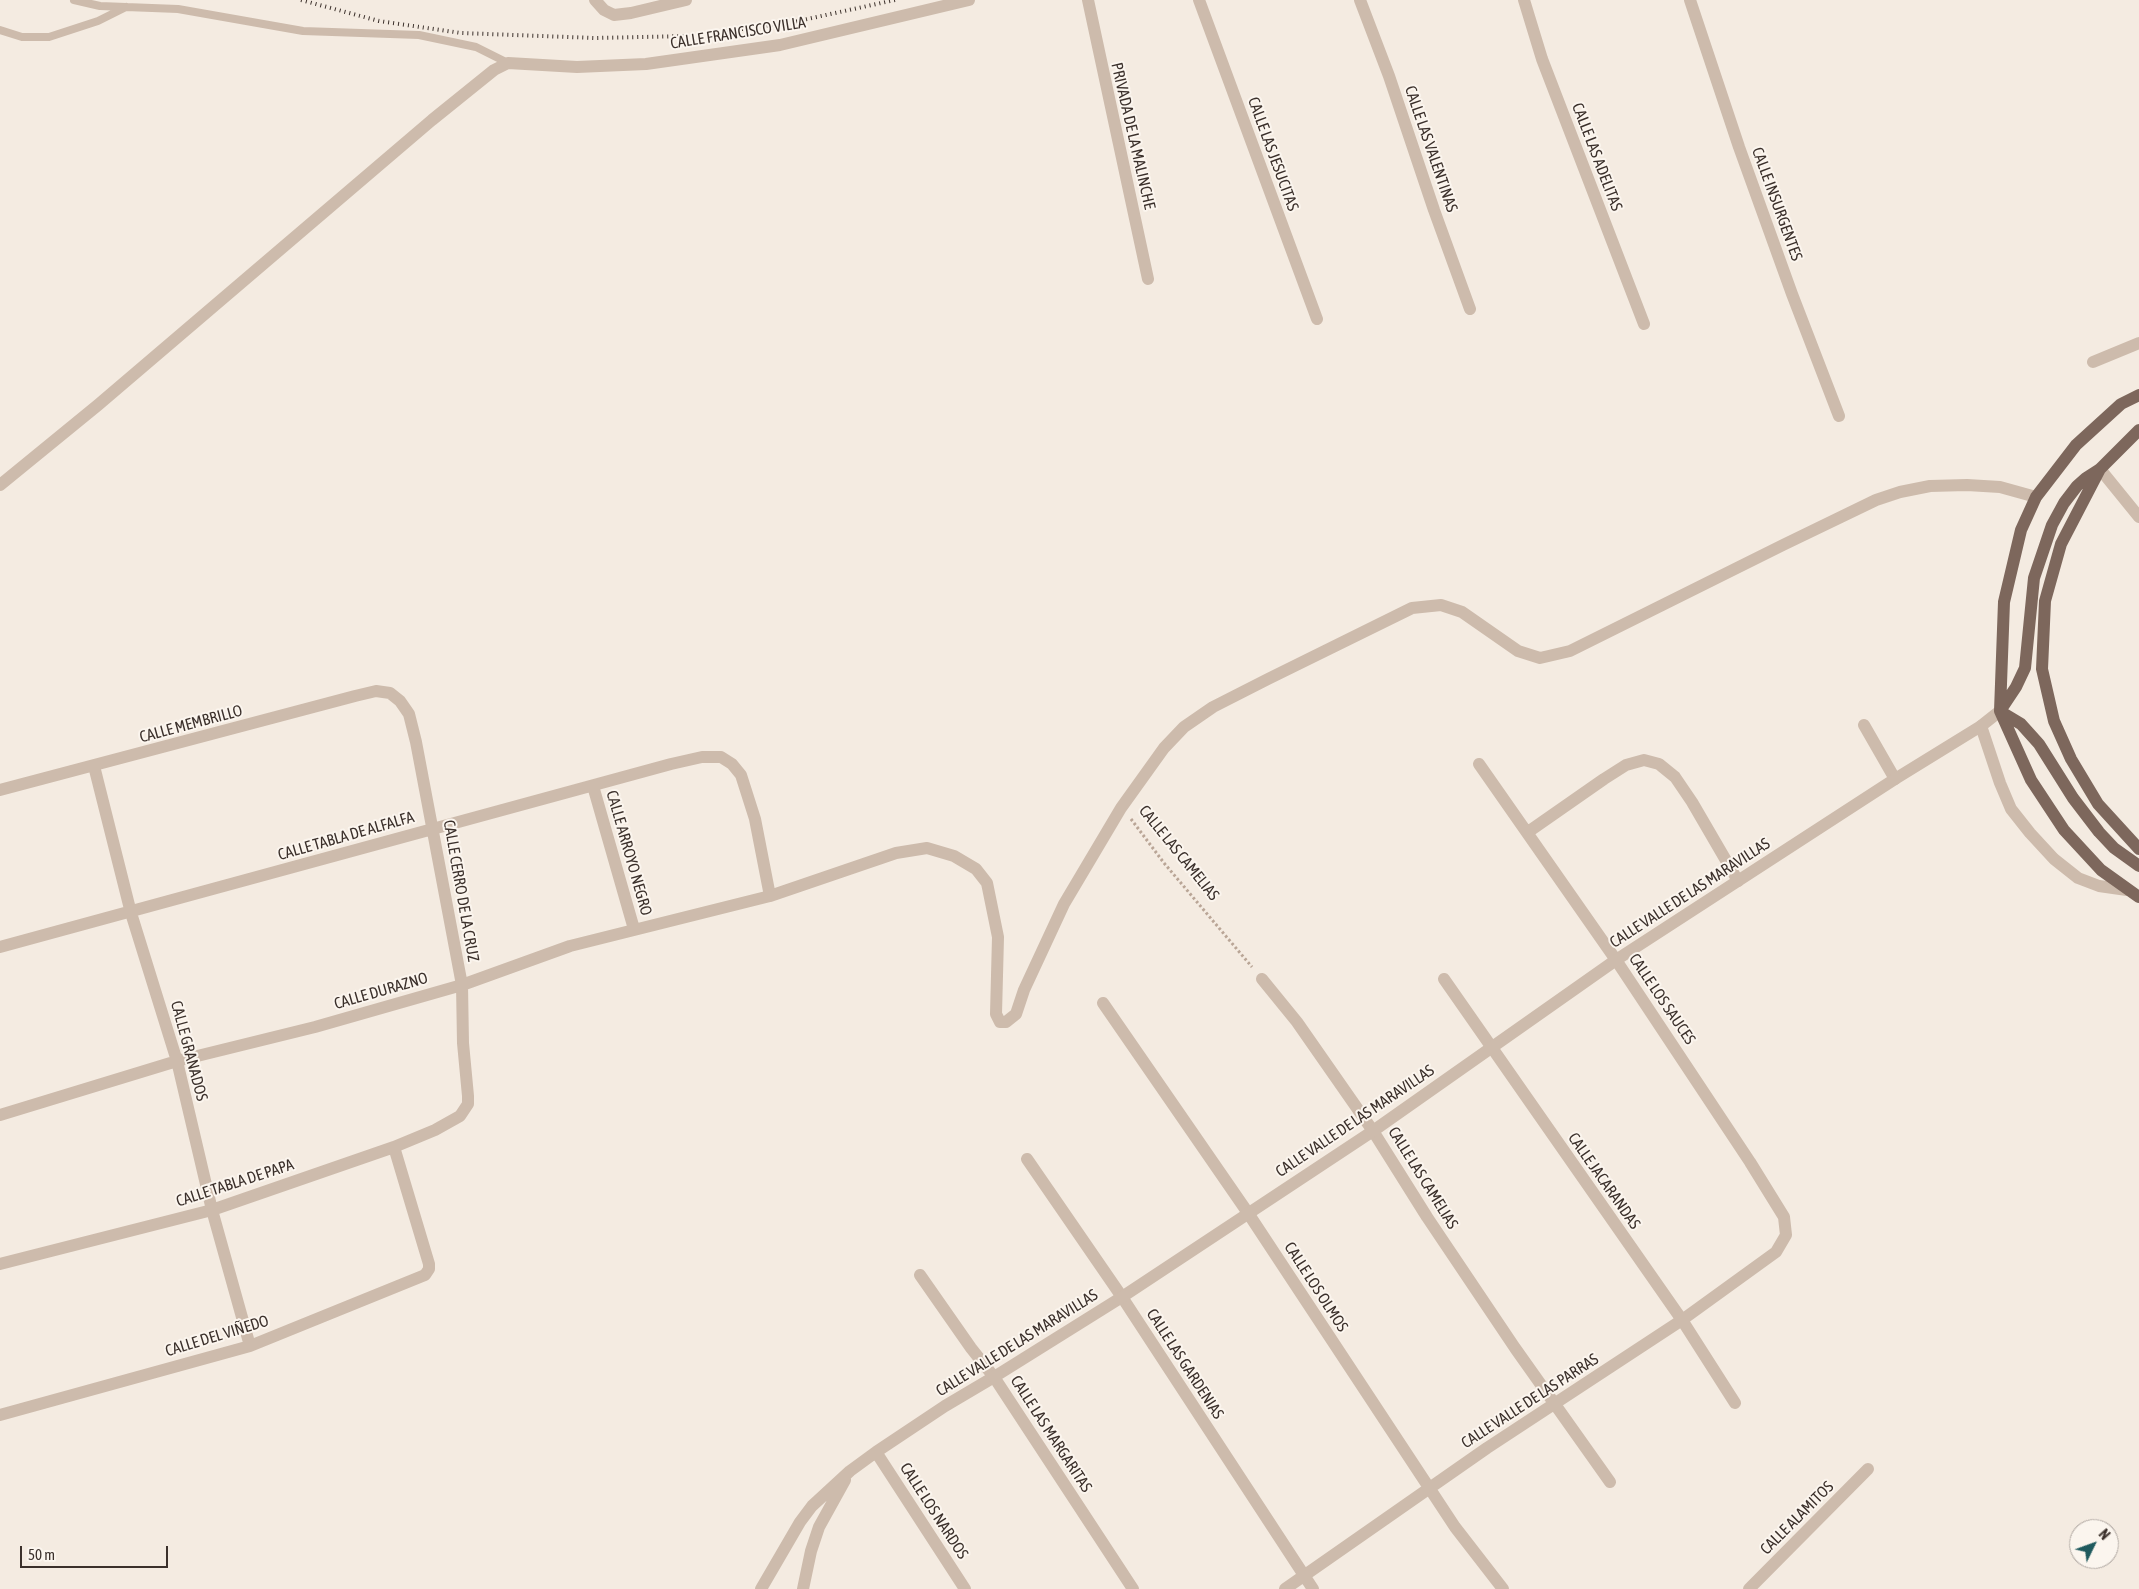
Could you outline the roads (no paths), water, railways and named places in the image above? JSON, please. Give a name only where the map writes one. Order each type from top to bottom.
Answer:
[{"type":"main road","points":[[2139,395],[2121,404],[2076,444],[2036,497],[2021,530],[2004,602],[2000,711],[2031,780],[2064,830],[2101,870],[2139,897]]},
{"type":"main road","points":[[2000,711],[2016,687],[2025,668],[2034,578],[2052,525],[2064,503],[2077,486],[2100,469],[2139,430]]},
{"type":"main road","points":[[2100,469],[2061,544],[2046,601],[2042,669],[2054,721],[2071,759],[2098,804],[2139,849]]},
{"type":"main road","points":[[2000,711],[2021,724],[2039,744],[2074,798],[2099,832],[2114,848],[2139,866]]},
{"type":"street","points":[[596,1],[604,10],[614,15],[632,13],[686,0]]},
{"type":"street","name":"CALLE FRANCISCO VILLA","points":[[508,63],[577,67],[646,64],[780,45],[969,0]]},
{"type":"street","name":"PRIVADA DE LA MALINCHE","points":[[1088,0],[1148,279]]},
{"type":"street","name":"CALLE LAS JESUCITAS","points":[[1199,0],[1317,319]]},
{"type":"street","name":"CALLE LAS VALENTINAS","points":[[1360,0],[1389,76],[1470,309]]},
{"type":"street","name":"CALLE LAS ADELITAS","points":[[1524,0],[1542,59],[1644,324]]},
{"type":"street","name":"CALLE INSURGENTES","points":[[1690,0],[1739,147],[1792,294],[1839,416]]},
{"type":"street","points":[[0,484],[6,475],[98,405],[480,79],[508,63]]},
{"type":"street","points":[[2093,362],[2139,343]]},
{"type":"street","points":[[2100,469],[2139,517]]},
{"type":"street","name":"CALLE DURAZNO","points":[[0,1115],[177,1061],[315,1026],[462,985],[570,946],[770,896],[896,853],[927,848],[954,856],[976,869],[987,883],[998,938],[996,1014],[1000,1022],[1006,1022],[1016,1014],[1024,990],[1064,904],[1121,808],[1164,748],[1184,727],[1213,707],[1412,608],[1441,605],[1462,612],[1518,651],[1540,658],[1570,651],[1876,500],[1900,492],[1930,486],[1967,485],[2000,487],[2036,497]]},
{"type":"street","name":"CALLE MEMBRILLO","points":[[0,790],[355,696],[376,692],[390,693]]},
{"type":"street","name":"CALLE CERRO DE LA CRUZ","points":[[390,693],[400,701],[409,714],[433,829],[462,985],[468,1104]]},
{"type":"street","name":"CALLE VALLE DE LAS MARAVILLAS","points":[[761,1589],[806,1513],[850,1472],[876,1452],[945,1406],[1122,1297],[1373,1131],[1616,960],[1895,779],[1981,726],[2000,711]]},
{"type":"street","points":[[1864,725],[1895,779]]},
{"type":"street","points":[[1981,726],[2000,783],[2012,809],[2054,860],[2078,878],[2099,886],[2127,890]]},
{"type":"street","name":"CALLE TABLA DE ALFALFA","points":[[0,947],[132,913],[433,829],[702,757],[721,757],[732,764],[741,774],[755,819],[770,896]]},
{"type":"street","points":[[1528,832],[1626,765],[1644,760],[1660,764],[1675,777],[1692,802],[1738,881]]},
{"type":"street","name":"CALLE LOS SAUCES","points":[[1479,764],[1616,960],[1775,1199],[1784,1217],[1786,1235]]},
{"type":"street","name":"CALLE GRANADOS","points":[[94,766],[132,913],[177,1061],[212,1210],[250,1346]]},
{"type":"street","name":"CALLE ARROYO NEGRO","points":[[593,786],[634,930]]},
{"type":"street","name":"CALLE LAS CAMELIAS","points":[[1262,979],[1297,1022],[1373,1131],[1427,1217],[1515,1348],[1610,1482]]},
{"type":"street","name":"CALLE JACARANDAS","points":[[1444,979],[1682,1320],[1735,1403]]},
{"type":"street","name":"CALLE LOS OLMOS","points":[[1103,1003],[1248,1213],[1455,1527],[1503,1589]]},
{"type":"street","name":"CALLE TABLA DE PAPA","points":[[0,1264],[212,1210],[394,1147],[435,1130],[460,1116],[468,1104]]},
{"type":"street","name":"CALLE DEL VIÑEDO","points":[[0,1415],[250,1346],[425,1275],[430,1270],[429,1264],[394,1147]]},
{"type":"street","name":"CALLE LAS GARDENIAS","points":[[1027,1159],[1122,1297],[1313,1589]]},
{"type":"street","name":"CALLE VALLE DE LAS PARRAS","points":[[1285,1589],[1429,1488],[1682,1320],[1776,1252],[1786,1235]]},
{"type":"street","name":"CALLE LAS MARGARITAS","points":[[920,1275],[994,1377],[1133,1589]]},
{"type":"street","name":"CALLE LOS NARDOS","points":[[876,1452],[965,1589]]},
{"type":"street","name":"CALLE ALAMITOS","points":[[1749,1589],[1868,1469]]},
{"type":"street","points":[[803,1589],[811,1551],[819,1528],[850,1472]]},
{"type":"lane","points":[[74,0],[100,6],[178,9],[302,31],[419,36],[476,47],[508,63]]},
{"type":"lane","points":[[0,30],[22,38],[49,37],[89,24],[128,6]]},
{"type":"railway","points":[[301,0],[379,21],[461,33],[595,38],[688,36],[789,23],[895,0]]}]
